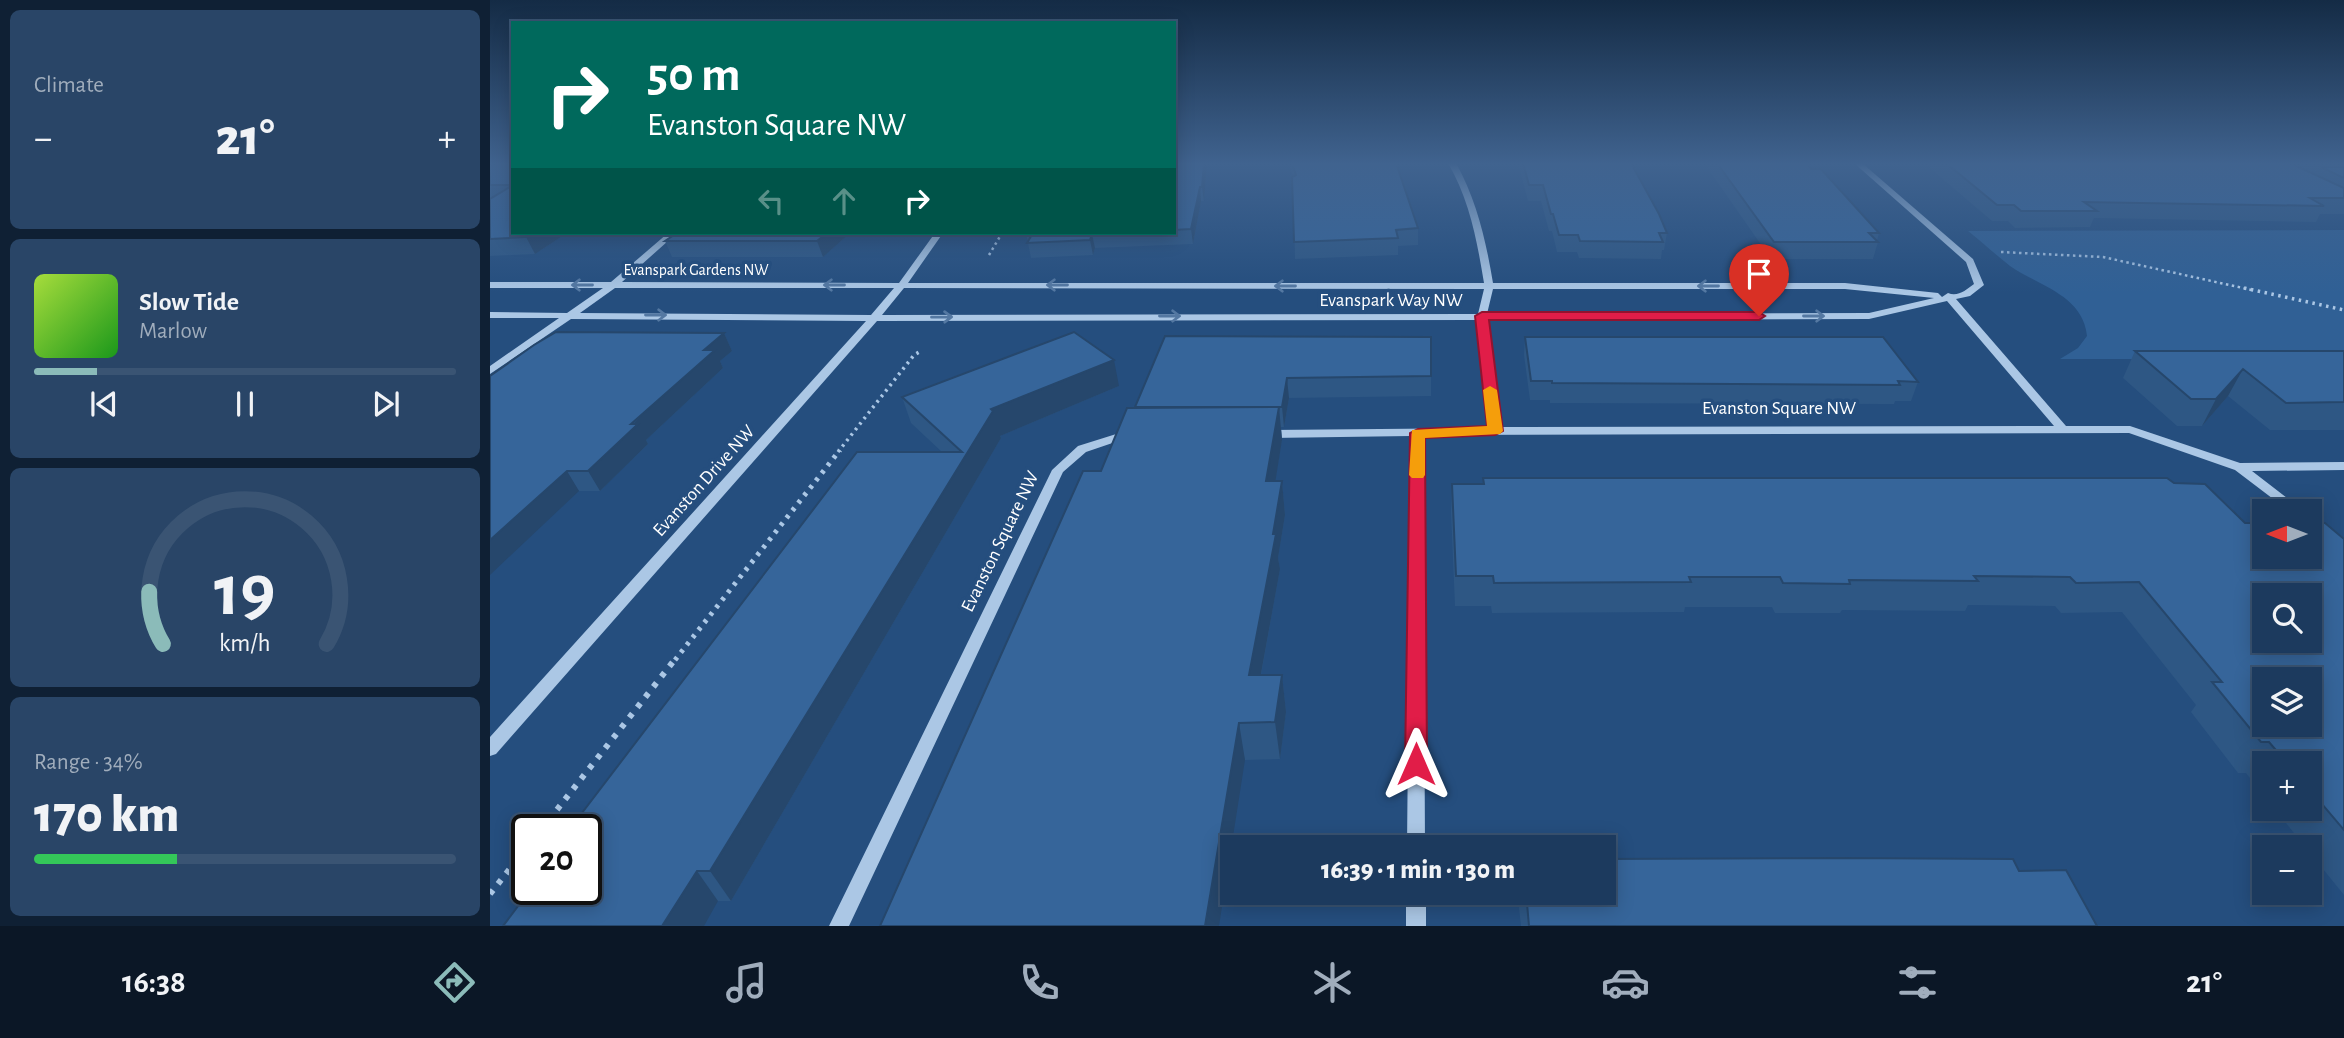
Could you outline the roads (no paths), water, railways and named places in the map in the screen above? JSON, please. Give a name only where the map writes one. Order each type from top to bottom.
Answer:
[{"type":"street","points":[[1471,206],[1480,232],[1489,286],[1482,316],[1495,431]]},
{"type":"street","name":"Evanspark Way NW","points":[[874,318],[1869,316],[1948,296],[1967,294],[1979,285],[1970,261],[1907,206]]},
{"type":"street","points":[[490,371],[612,285],[671,235]]},
{"type":"street","name":"Evanston Drive NW","points":[[490,749],[874,318],[902,285],[938,235]]},
{"type":"street","name":"Evanspark Gardens NW","points":[[490,285],[902,285]]},
{"type":"street","name":"Evanspark Way NW","points":[[902,285],[1845,286],[1948,296]]},
{"type":"street","points":[[1948,296],[2063,429]]},
{"type":"street","points":[[490,315],[874,318]]},
{"type":"street","name":"Evanston Square NW","points":[[1251,434],[2130,430],[2239,467],[2281,499]]},
{"type":"street","points":[[1416,835],[1418,433]]},
{"type":"street","name":"Evanston Square NW","points":[[839,926],[1058,470],[1082,449],[1125,434],[1139,434]]},
{"type":"street","name":"Evanston Square NW","points":[[2239,467],[2344,466]]},
{"type":"street","points":[[1416,905],[1416,926]]}]
